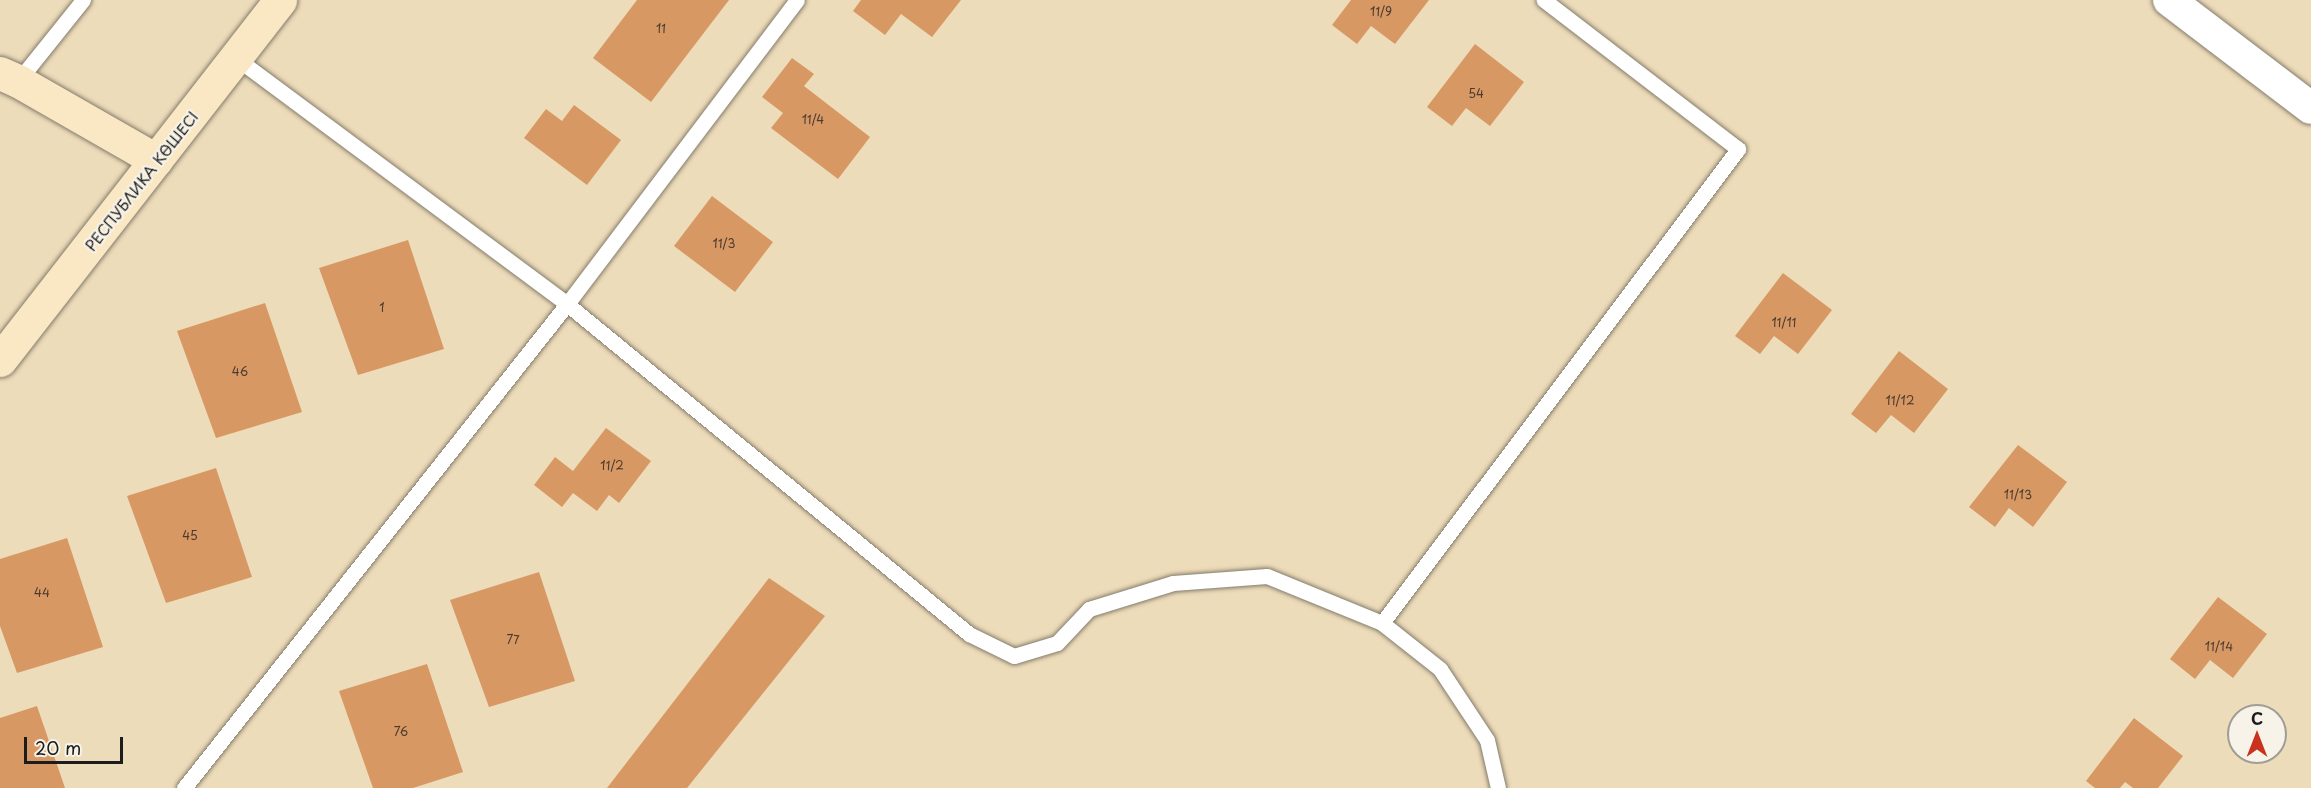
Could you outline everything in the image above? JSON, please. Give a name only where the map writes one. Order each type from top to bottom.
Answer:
[{"type":"main road","name":"РЕСПУБЛИКА КӨШЕСІ","points":[[0,360],[280,0]]},
{"type":"main road","points":[[9,77],[156,160]]},
{"type":"street","points":[[2169,0],[2311,108]]},
{"type":"lane","points":[[9,77],[83,0]]},
{"type":"lane","points":[[184,788],[567,304],[797,0]]},
{"type":"lane","points":[[1382,623],[1738,149],[1544,0]]},
{"type":"lane","points":[[236,58],[567,304],[969,634],[1014,656],[1057,643],[1089,609],[1173,583],[1267,576],[1382,623],[1440,669],[1487,740],[1498,788]]},
{"type":"building","points":[[637,0],[729,0],[651,102],[593,58]]},
{"type":"building","points":[[861,0],[961,0],[932,37],[901,14],[885,35],[853,11]]},
{"type":"building","points":[[1351,0],[1429,0],[1395,44],[1371,26],[1357,44],[1332,25]]},
{"type":"building","points":[[1475,44],[1524,82],[1490,126],[1466,108],[1452,126],[1427,107]]},
{"type":"building","points":[[792,58],[814,74],[804,86],[870,137],[838,179],[771,128],[783,113],[762,97]]},
{"type":"building","points":[[574,105],[621,140],[587,185],[524,138],[546,109],[562,121]]},
{"type":"building","points":[[712,196],[773,242],[735,292],[674,246]]},
{"type":"building","points":[[408,240],[444,349],[358,375],[319,268]]},
{"type":"building","points":[[1783,273],[1832,310],[1798,354],[1774,336],[1760,354],[1735,336]]},
{"type":"building","points":[[265,303],[302,412],[216,438],[177,331]]},
{"type":"building","points":[[1899,351],[1948,389],[1914,433],[1891,415],[1876,433],[1851,414]]},
{"type":"building","points":[[606,428],[651,461],[619,503],[609,495],[597,511],[573,493],[562,507],[534,485],[555,457],[573,471]]},
{"type":"building","points":[[2018,445],[2067,482],[2033,527],[2009,508],[1995,527],[1969,507]]},
{"type":"building","points":[[216,468],[252,577],[166,603],[127,496]]},
{"type":"building","points":[[67,538],[103,647],[17,673],[0,626],[0,559]]},
{"type":"building","points":[[539,572],[575,681],[489,707],[450,600]]},
{"type":"building","points":[[769,578],[825,616],[687,788],[607,788]]},
{"type":"building","points":[[2218,597],[2267,634],[2233,678],[2210,660],[2195,679],[2170,659]]},
{"type":"building","points":[[427,664],[463,772],[413,788],[373,788],[339,691]]},
{"type":"building","points":[[37,706],[65,788],[0,788],[0,718]]},
{"type":"building","points":[[2134,718],[2183,756],[2158,788],[2133,788],[2125,782],[2120,788],[2095,788],[2086,781]]}]
